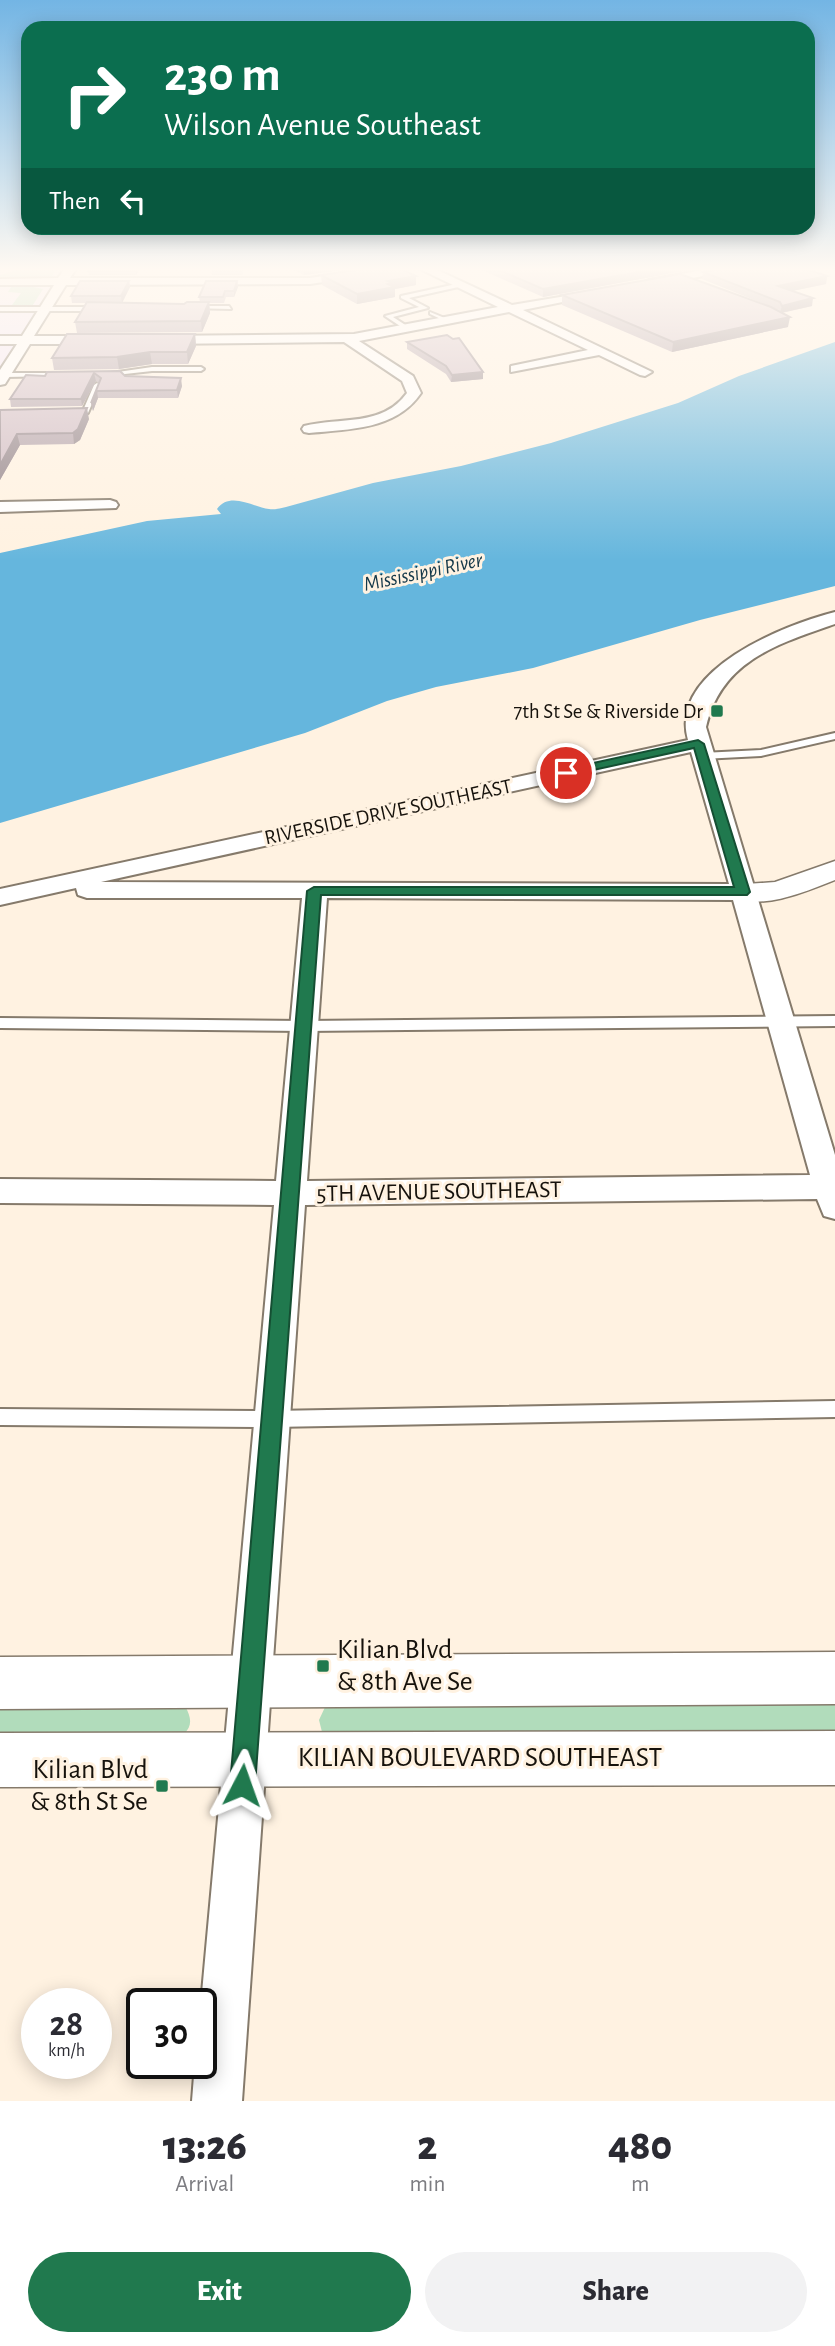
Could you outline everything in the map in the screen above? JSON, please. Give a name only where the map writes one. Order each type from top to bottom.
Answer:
[{"type":"street","points":[[309,429],[385,415],[402,408],[414,393],[408,379],[387,365]]},
{"type":"street","points":[[516,369],[535,365]]},
{"type":"street","points":[[630,365],[645,372]]},
{"type":"street","points":[[0,507],[110,505]]},
{"type":"street","points":[[833,1193],[700,750],[696,713],[713,683],[750,653],[793,632],[835,618]]},
{"type":"street","name":"RIVERSIDE DRIVE SOUTHEAST","points":[[0,897],[700,750]]},
{"type":"street","points":[[34,890],[743,892],[778,891],[835,870]]},
{"type":"street","points":[[217,2101],[314,891]]},
{"type":"street","name":"5TH AVENUE SOUTHEAST","points":[[0,1191],[833,1193]]},
{"type":"street","points":[[0,1683],[835,1678]]},
{"type":"street","name":"KILIAN BOULEVARD SOUTHEAST","points":[[0,1760],[835,1758]]},
{"type":"lane","points":[[102,374],[201,369]]},
{"type":"lane","points":[[2,378],[75,374]]},
{"type":"lane","points":[[119,374],[129,381]]},
{"type":"lane","points":[[78,413],[97,385]]},
{"type":"lane","points":[[700,750],[761,753],[835,736]]},
{"type":"lane","points":[[0,1023],[304,1026],[835,1021]]},
{"type":"lane","points":[[0,1417],[272,1419],[835,1409]]},
{"type":"green space","points":[[835,1699],[835,1737],[323,1736],[319,1720],[326,1705]]},
{"type":"green space","points":[[0,1705],[185,1706],[190,1724],[184,1734],[0,1739]]},
{"type":"water","name":"Mississippi River","points":[[770,365],[835,365],[835,586],[700,620],[533,668],[436,687],[387,701],[305,733],[0,823],[0,553],[147,521],[221,514],[217,509],[228,501],[278,509],[373,483],[461,466],[551,443],[678,403]]},
{"type":"building","points":[[478,365],[483,372],[452,375],[446,366]]},
{"type":"building","points":[[120,371],[125,376],[181,378],[177,390],[97,391],[91,403],[101,378],[94,373],[81,399],[10,399],[26,375],[45,376],[47,372]]},
{"type":"building","points":[[87,408],[78,429],[73,433],[17,434],[0,465],[0,410]]},
{"type":"place","name":"7th St Se & Riverside Dr","points":[[717,711]]},
{"type":"place","name":"Kilian Blvd & 8th Ave Se","points":[[323,1666]]},
{"type":"place","name":"Kilian Blvd & 8th St Se","points":[[162,1786]]},
{"type":"route","points":[[242,1785],[314,891],[743,892],[698,744],[566,773]]}]
